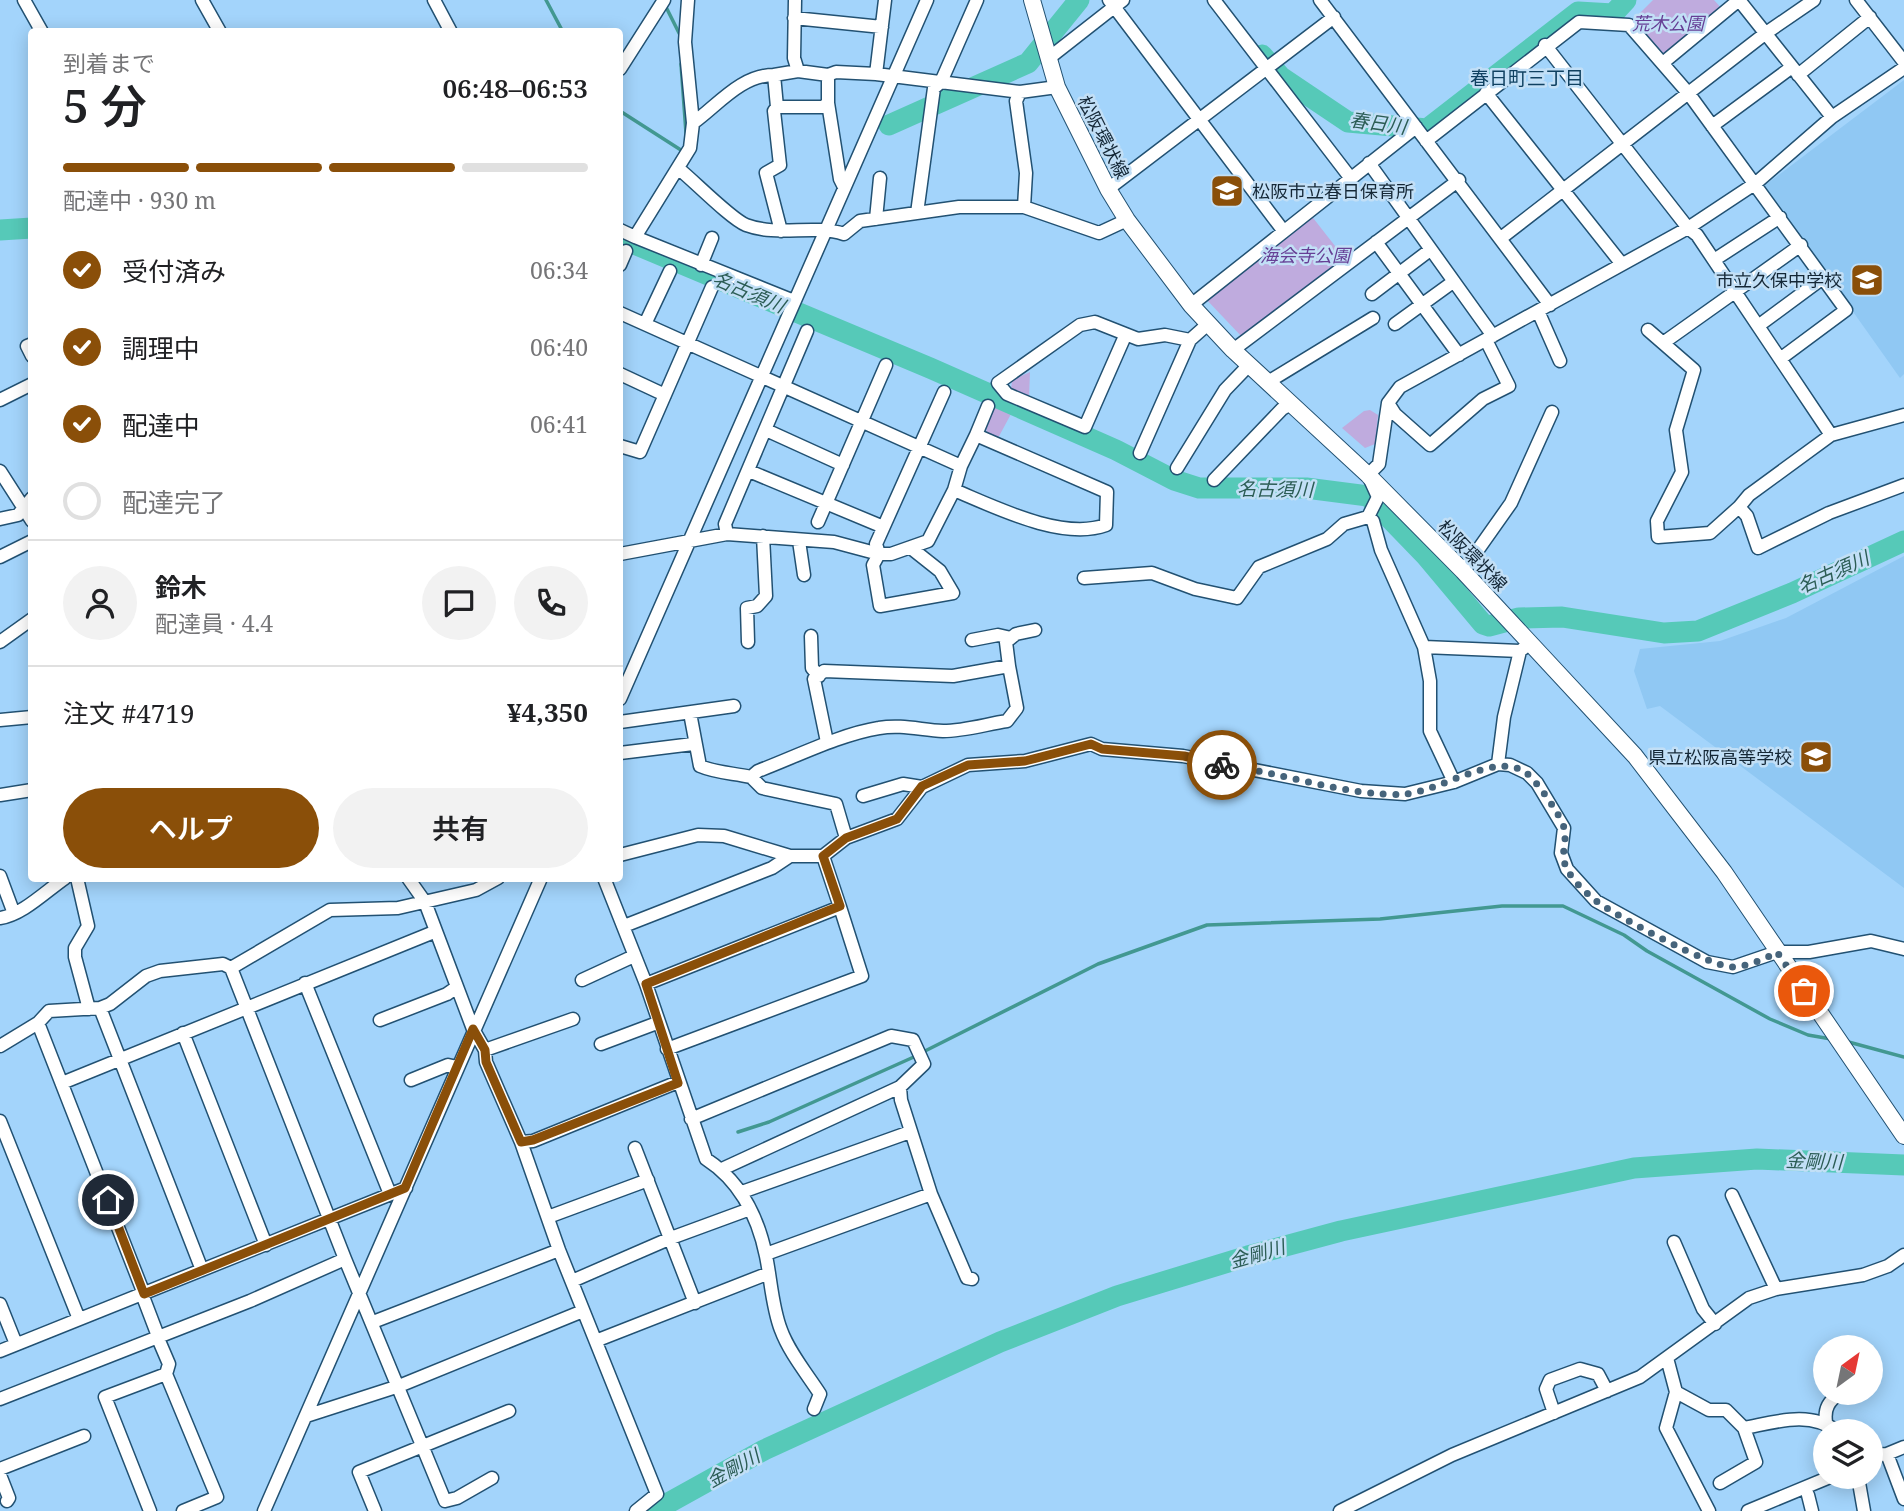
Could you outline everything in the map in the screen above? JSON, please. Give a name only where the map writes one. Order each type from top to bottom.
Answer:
[{"type":"main road","name":"松阪環状線","points":[[1032,0],[1058,88],[1108,189],[1127,220],[1191,305],[1233,350],[1368,475],[1492,603],[1524,643],[1635,756],[1724,872],[1904,1136]]},
{"type":"street","points":[[24,0],[39,28]]},
{"type":"street","points":[[202,0],[218,28]]},
{"type":"street","points":[[434,0],[449,28]]},
{"type":"street","points":[[635,237],[690,148],[693,123],[685,43],[688,0]]},
{"type":"street","points":[[795,0],[794,58],[798,71]]},
{"type":"street","points":[[876,74],[885,0]]},
{"type":"street","points":[[623,692],[891,76],[927,0]]},
{"type":"street","points":[[916,213],[934,88],[941,82],[977,0]]},
{"type":"street","points":[[1214,0],[1349,176]]},
{"type":"street","points":[[1320,0],[1426,141],[1459,180],[1550,305]]},
{"type":"street","points":[[1664,62],[1739,0],[1832,117]]},
{"type":"street","points":[[1501,238],[1766,33],[1814,0]]},
{"type":"street","points":[[1856,0],[1904,62]]},
{"type":"street","points":[[623,64],[663,2]]},
{"type":"street","points":[[1049,58],[1115,2],[1282,229]]},
{"type":"street","points":[[1108,189],[1268,70],[1334,17]]},
{"type":"street","points":[[1712,126],[1870,17]]},
{"type":"street","points":[[794,18],[882,27]]},
{"type":"street","points":[[1426,141],[1545,45],[1579,22],[1629,25],[1664,62],[1689,94],[1846,310],[1780,359]]},
{"type":"street","points":[[1545,45],[1688,228],[1697,234],[1831,435]]},
{"type":"street","points":[[1084,578],[1152,573],[1195,589],[1237,598],[1259,567],[1327,539],[1344,524],[1368,517],[1378,497],[1368,475],[1379,464],[1388,403],[1400,387],[1688,228],[1756,183],[1832,117],[1904,68]]},
{"type":"street","points":[[693,123],[744,82],[762,75],[798,71],[828,75],[836,72],[876,74],[1020,92],[1058,88]]},
{"type":"street","points":[[774,75],[777,107],[774,111],[780,165],[766,173],[781,231]]},
{"type":"street","points":[[828,75],[828,103],[840,179],[844,187]]},
{"type":"street","points":[[1020,92],[1016,101],[1026,173],[1024,207]]},
{"type":"street","points":[[1486,93],[1621,263]]},
{"type":"street","points":[[777,107],[822,107],[828,103]]},
{"type":"street","points":[[1191,305],[1282,229],[1416,127]]},
{"type":"street","points":[[1368,163],[1453,282],[1489,338],[1509,386],[1483,399],[1430,445],[1395,414],[1388,403]]},
{"type":"street","points":[[677,171],[745,225],[781,231],[827,228],[844,234],[860,221],[959,207],[1024,207],[1099,233],[1127,220]]},
{"type":"street","points":[[876,219],[880,178]]},
{"type":"street","points":[[1233,350],[1459,180]]},
{"type":"street","points":[[1714,260],[1780,217]]},
{"type":"street","points":[[623,231],[794,301]]},
{"type":"street","points":[[701,265],[712,238]]},
{"type":"street","points":[[1376,242],[1459,355]]},
{"type":"street","points":[[1663,343],[1801,245]]},
{"type":"street","points":[[1372,294],[1430,250]]},
{"type":"street","points":[[623,258],[626,251]]},
{"type":"street","points":[[645,324],[670,271]]},
{"type":"street","points":[[1758,327],[1823,278]]},
{"type":"street","points":[[1395,324],[1453,282]]},
{"type":"street","points":[[623,447],[640,452],[689,345],[712,287]]},
{"type":"street","points":[[1538,312],[1560,361]]},
{"type":"street","points":[[623,314],[961,467]]},
{"type":"street","points":[[1268,382],[1373,318]]},
{"type":"street","points":[[1125,336],[1085,427],[1007,394],[998,383],[1080,325],[1095,322],[1138,339],[1165,335],[1190,340]]},
{"type":"street","points":[[1140,453],[1190,340],[1208,324]]},
{"type":"street","points":[[1648,330],[1694,370],[1676,430],[1682,472],[1657,521],[1658,537],[1710,533],[1749,495],[1831,435],[1904,415]]},
{"type":"street","points":[[727,534],[725,524],[807,331]]},
{"type":"street","points":[[818,522],[886,365]]},
{"type":"street","points":[[1177,468],[1225,390],[1249,365]]},
{"type":"street","points":[[623,375],[665,395]]},
{"type":"street","points":[[0,400],[28,386]]},
{"type":"street","points":[[911,548],[940,571],[953,593],[880,606],[873,565],[879,554],[876,544],[881,526],[944,391]]},
{"type":"street","points":[[1214,480],[1282,409],[1291,404]]},
{"type":"street","points":[[623,553],[688,539],[727,534],[834,542],[879,554],[911,548],[928,541],[954,490],[961,467],[988,406]]},
{"type":"street","points":[[1463,572],[1511,503],[1552,412]]},
{"type":"street","points":[[766,430],[843,465]]},
{"type":"street","points":[[954,490],[1030,522],[1094,530],[1106,525],[1107,492],[976,435]]},
{"type":"street","points":[[0,471],[27,517],[0,519]]},
{"type":"street","points":[[749,471],[825,505],[881,526]]},
{"type":"street","points":[[1739,507],[1746,516],[1758,548],[1829,513],[1904,485]]},
{"type":"street","points":[[1368,517],[1373,521],[1381,550],[1424,647],[1430,681],[1430,731],[1454,782]]},
{"type":"street","points":[[748,642],[747,608],[757,606],[766,596],[763,536]]},
{"type":"street","points":[[799,541],[804,575]]},
{"type":"street","points":[[0,557],[28,543]]},
{"type":"street","points":[[0,642],[28,622]]},
{"type":"street","points":[[751,778],[758,771],[817,750],[827,742],[876,728],[901,725],[945,731],[1007,721],[1017,708],[1006,642],[1016,634],[1035,630]]},
{"type":"street","points":[[972,640],[998,635],[1011,638]]},
{"type":"street","points":[[811,636],[812,668],[819,676]]},
{"type":"street","points":[[1424,647],[1524,643],[1504,717],[1498,764]]},
{"type":"street","points":[[827,742],[814,679],[824,671],[953,676],[1009,666]]},
{"type":"street","points":[[623,722],[734,706]]},
{"type":"street","points":[[690,713],[693,744],[699,766],[713,772],[729,771],[751,778],[762,788],[836,804],[846,838]]},
{"type":"street","points":[[0,720],[28,717]]},
{"type":"street","points":[[623,752],[693,744]]},
{"type":"street","points":[[623,854],[698,835],[724,836],[790,856],[823,856],[846,838],[897,819],[922,786],[968,765],[1025,761],[1091,744],[1102,749],[1184,756],[1361,791],[1405,794],[1454,782],[1498,764],[1510,765],[1527,773],[1537,783],[1564,828],[1561,853],[1567,869],[1596,901],[1707,962],[1733,967],[1777,952],[1809,952],[1871,941],[1904,949]]},
{"type":"street","points":[[863,796],[903,784],[922,786]]},
{"type":"street","points":[[0,795],[28,791]]},
{"type":"street","points":[[624,926],[772,868],[790,856]]},
{"type":"street","points":[[667,1049],[862,976],[823,856]]},
{"type":"street","points":[[0,876],[13,911]]},
{"type":"street","points":[[0,918],[30,906],[35,899],[59,882]]},
{"type":"street","points":[[78,882],[88,926],[75,948],[75,957],[95,1009],[121,1059],[202,1270]]},
{"type":"street","points":[[413,882],[425,902],[434,932],[473,1029],[485,1050],[486,1062],[521,1142],[559,1250],[583,1311],[598,1340],[657,1494],[636,1511]]},
{"type":"street","points":[[230,968],[330,910],[398,908],[476,890],[491,882]]},
{"type":"street","points":[[264,1511],[539,882]]},
{"type":"street","points":[[606,882],[646,984],[657,1023],[706,1159],[722,1169],[741,1192],[750,1209],[766,1254],[781,1330],[820,1394],[814,1409]]},
{"type":"street","points":[[646,984],[840,906]]},
{"type":"street","points":[[62,1083],[434,932]]},
{"type":"street","points":[[582,980],[634,956]]},
{"type":"street","points":[[0,1046],[38,1023],[49,1011],[95,1009],[117,1000],[132,984],[160,971],[223,964],[230,968],[345,1259],[445,1501],[457,1498],[492,1478]]},
{"type":"street","points":[[305,983],[390,1194]]},
{"type":"street","points":[[380,1020],[447,994],[457,987]]},
{"type":"street","points":[[485,1050],[573,1019]]},
{"type":"street","points":[[38,1023],[169,1364],[166,1374],[217,1497],[183,1511]]},
{"type":"street","points":[[601,1044],[657,1023]]},
{"type":"street","points":[[183,1033],[266,1245]]},
{"type":"street","points":[[691,1119],[891,1035],[913,1040],[924,1064],[900,1087],[722,1169]]},
{"type":"street","points":[[411,1080],[448,1065],[457,1067]]},
{"type":"street","points":[[521,1142],[533,1140],[678,1083]]},
{"type":"street","points":[[900,1087],[910,1132],[931,1194],[967,1278],[972,1279]]},
{"type":"street","points":[[0,1121],[79,1319]]},
{"type":"street","points":[[741,1192],[910,1132]]},
{"type":"street","points":[[635,1148],[695,1303]]},
{"type":"street","points":[[548,1217],[648,1180]]},
{"type":"street","points":[[0,1350],[405,1188]]},
{"type":"street","points":[[766,1254],[931,1194]]},
{"type":"street","points":[[1732,1195],[1776,1289]]},
{"type":"street","points":[[572,1280],[671,1238],[750,1209]]},
{"type":"street","points":[[1674,1242],[1703,1309],[1715,1324]]},
{"type":"street","points":[[373,1322],[559,1250]]},
{"type":"street","points":[[1340,1511],[1452,1455],[1640,1377],[1749,1298],[1776,1289],[1863,1275],[1888,1266],[1904,1255]]},
{"type":"street","points":[[0,1399],[345,1259]]},
{"type":"street","points":[[598,1340],[769,1273]]},
{"type":"street","points":[[0,1304],[16,1344]]},
{"type":"street","points":[[306,1416],[399,1386],[583,1311]]},
{"type":"street","points":[[1667,1357],[1676,1392],[1665,1428],[1709,1511]]},
{"type":"street","points":[[1554,1413],[1546,1389],[1550,1380],[1580,1369],[1598,1374],[1607,1391]]},
{"type":"street","points":[[150,1511],[105,1397],[166,1374]]},
{"type":"street","points":[[1676,1392],[1709,1410],[1726,1410],[1744,1428],[1756,1462],[1720,1483]]},
{"type":"street","points":[[375,1511],[359,1472],[509,1411]]},
{"type":"street","points":[[1744,1428],[1798,1418],[1813,1420]]},
{"type":"street","points":[[0,1469],[84,1436]]},
{"type":"street","points":[[1883,1454],[1904,1447]]},
{"type":"street","points":[[1886,1454],[1904,1499]]},
{"type":"street","points":[[0,1475],[7,1501]]},
{"type":"street","points":[[1748,1511],[1813,1484]]},
{"type":"street","points":[[1860,1489],[1864,1511]]},
{"type":"street","points":[[1808,1495],[1812,1511]]},
{"type":"shaded area","name":"市立久保中学校","points":[[1904,80],[1904,374],[1900,378],[1764,186]]},
{"type":"shaded area","name":"県立松阪高等学校","points":[[1904,556],[1904,888],[1660,706],[1647,709],[1634,671],[1640,649],[1720,641],[1786,618]]},
{"type":"green space","name":"荒木公園","points":[[1653,0],[1714,0],[1722,9],[1666,56],[1633,20]]},
{"type":"green space","name":"海会寺公園","points":[[1310,214],[1346,260],[1243,338],[1204,297]]},
{"type":"green space","points":[[1030,372],[1029,397],[1011,390],[1012,380]]},
{"type":"green space","points":[[995,407],[1011,414],[997,440],[987,434],[986,427]]},
{"type":"green space","points":[[1370,410],[1378,415],[1375,444],[1365,448],[1342,428],[1364,411]]},
{"type":"waterway","points":[[546,0],[561,28]]},
{"type":"waterway","name":"春日川","points":[[889,125],[1028,63],[1079,0]]},
{"type":"waterway","name":"春日川","points":[[1262,55],[1281,77],[1348,122],[1427,129],[1578,12],[1613,14],[1626,0]]},
{"type":"waterway","points":[[665,5],[680,35]]},
{"type":"waterway","points":[[681,64],[686,133]]},
{"type":"waterway","points":[[623,113],[684,152]]},
{"type":"waterway","name":"名古須川","points":[[0,230],[28,228]]},
{"type":"waterway","name":"名古須川","points":[[623,239],[930,368],[1116,450],[1174,480],[1199,488],[1306,488],[1368,496],[1426,556],[1483,624],[1489,626],[1519,618],[1562,617],[1664,633],[1698,631],[1792,593],[1904,541]]},
{"type":"waterway","points":[[923,1052],[1098,964],[1207,925],[1380,919],[1502,906],[1563,906],[1624,935],[1647,951],[1770,1019],[1808,1035],[1831,1039]]},
{"type":"waterway","points":[[1845,1041],[1904,1057]]},
{"type":"waterway","points":[[738,1132],[769,1122],[916,1056]]},
{"type":"waterway","name":"金剛川","points":[[654,1511],[764,1450],[1000,1342],[1117,1296],[1248,1256],[1341,1231],[1634,1168],[1757,1159],[1904,1165]]},
{"type":"way so far","points":[[1222,765],[1270,771],[1361,791],[1405,794],[1454,782],[1498,764],[1510,765],[1527,773],[1537,783],[1564,828],[1561,853],[1567,869],[1575,881],[1596,901],[1707,962],[1733,967],[1777,952],[1804,991]]},
{"type":"place","name":"松阪市立春日保育所","points":[[1227,191]]},
{"type":"place","name":"市立久保中学校","points":[[1867,280]]},
{"type":"place","name":"県立松阪高等学校","points":[[1816,757]]},
{"type":"district","name":"春日町三丁目","points":[[1527,78]]},
{"type":"route","points":[[108,1200],[144,1294],[405,1188],[473,1029],[485,1050],[486,1062],[521,1142],[533,1140],[678,1083],[646,984],[840,906],[823,856],[846,838],[897,819],[922,786],[968,765],[1025,761],[1091,744],[1102,749],[1184,756],[1222,765]]}]
